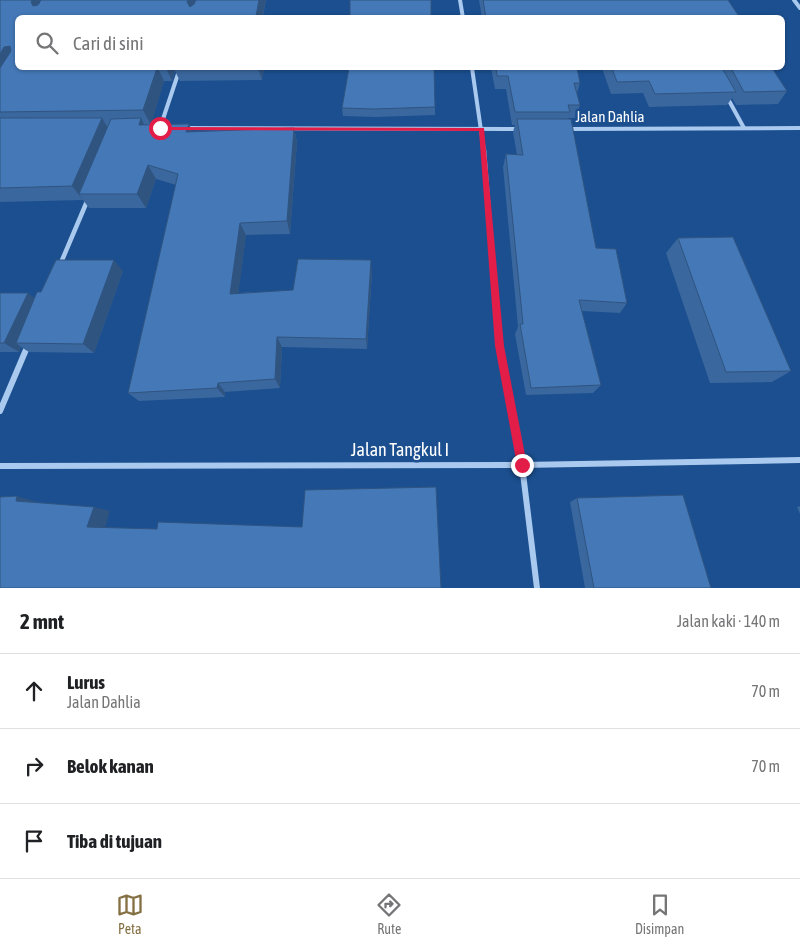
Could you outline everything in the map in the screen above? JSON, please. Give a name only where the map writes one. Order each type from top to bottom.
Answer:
[{"type":"street","points":[[460,0],[462,15]]},
{"type":"street","points":[[794,0],[800,8]]},
{"type":"street","points":[[160,128],[179,70]]},
{"type":"street","points":[[472,70],[482,129],[499,346],[522,465],[537,588]]},
{"type":"street","points":[[726,94],[744,128]]},
{"type":"street","points":[[151,128],[170,128]]},
{"type":"street","points":[[179,128],[530,129]]},
{"type":"street","name":"Jalan Dahlia","points":[[559,129],[800,128]]},
{"type":"street","points":[[57,274],[90,192]]},
{"type":"street","points":[[0,411],[30,338]]},
{"type":"street","name":"Jalan Tangkul I","points":[[0,466],[522,465],[800,460]]},
{"type":"building","points":[[0,0],[32,0],[33,6],[38,5],[41,0],[188,0],[187,2],[190,7],[196,0],[259,0],[256,15],[15,15],[15,70],[156,70],[143,110],[0,112],[0,68],[11,51],[10,46],[4,47],[0,54]]},
{"type":"building","points":[[350,0],[431,0],[431,15],[350,15]]},
{"type":"building","points":[[483,0],[728,0],[738,15],[486,15]]},
{"type":"building","points":[[349,70],[434,70],[435,107],[342,108]]},
{"type":"building","points":[[496,70],[577,70],[580,83],[574,83],[580,105],[568,105],[570,112],[515,112],[508,76],[497,76]]},
{"type":"building","points":[[613,70],[723,70],[736,92],[655,94],[649,81],[617,82]]},
{"type":"building","points":[[732,70],[773,70],[787,91],[744,92]]},
{"type":"building","points":[[0,118],[102,118],[72,186],[0,188]]},
{"type":"building","points":[[141,118],[139,125],[189,124],[186,132],[294,128],[287,221],[240,223],[230,294],[293,290],[298,259],[371,260],[366,339],[277,337],[275,379],[218,383],[217,388],[128,393],[178,174],[148,165],[137,194],[79,194],[111,119]]},
{"type":"building","points":[[517,119],[571,119],[596,248],[616,249],[627,303],[579,300],[601,385],[531,388],[520,324],[523,324],[506,154],[523,155]]},
{"type":"building","points":[[733,237],[791,371],[726,372],[678,238]]},
{"type":"building","points":[[56,260],[114,260],[83,344],[16,343],[37,292],[41,292]]},
{"type":"building","points":[[0,293],[28,293],[4,343],[0,343]]},
{"type":"building","points":[[436,487],[441,588],[0,588],[0,497],[17,496],[16,501],[94,507],[87,527],[157,529],[158,522],[302,527],[305,490]]},
{"type":"building","points":[[683,495],[711,588],[594,588],[577,498]]},
{"type":"route","points":[[160,128],[482,129],[499,346],[522,465]]}]
